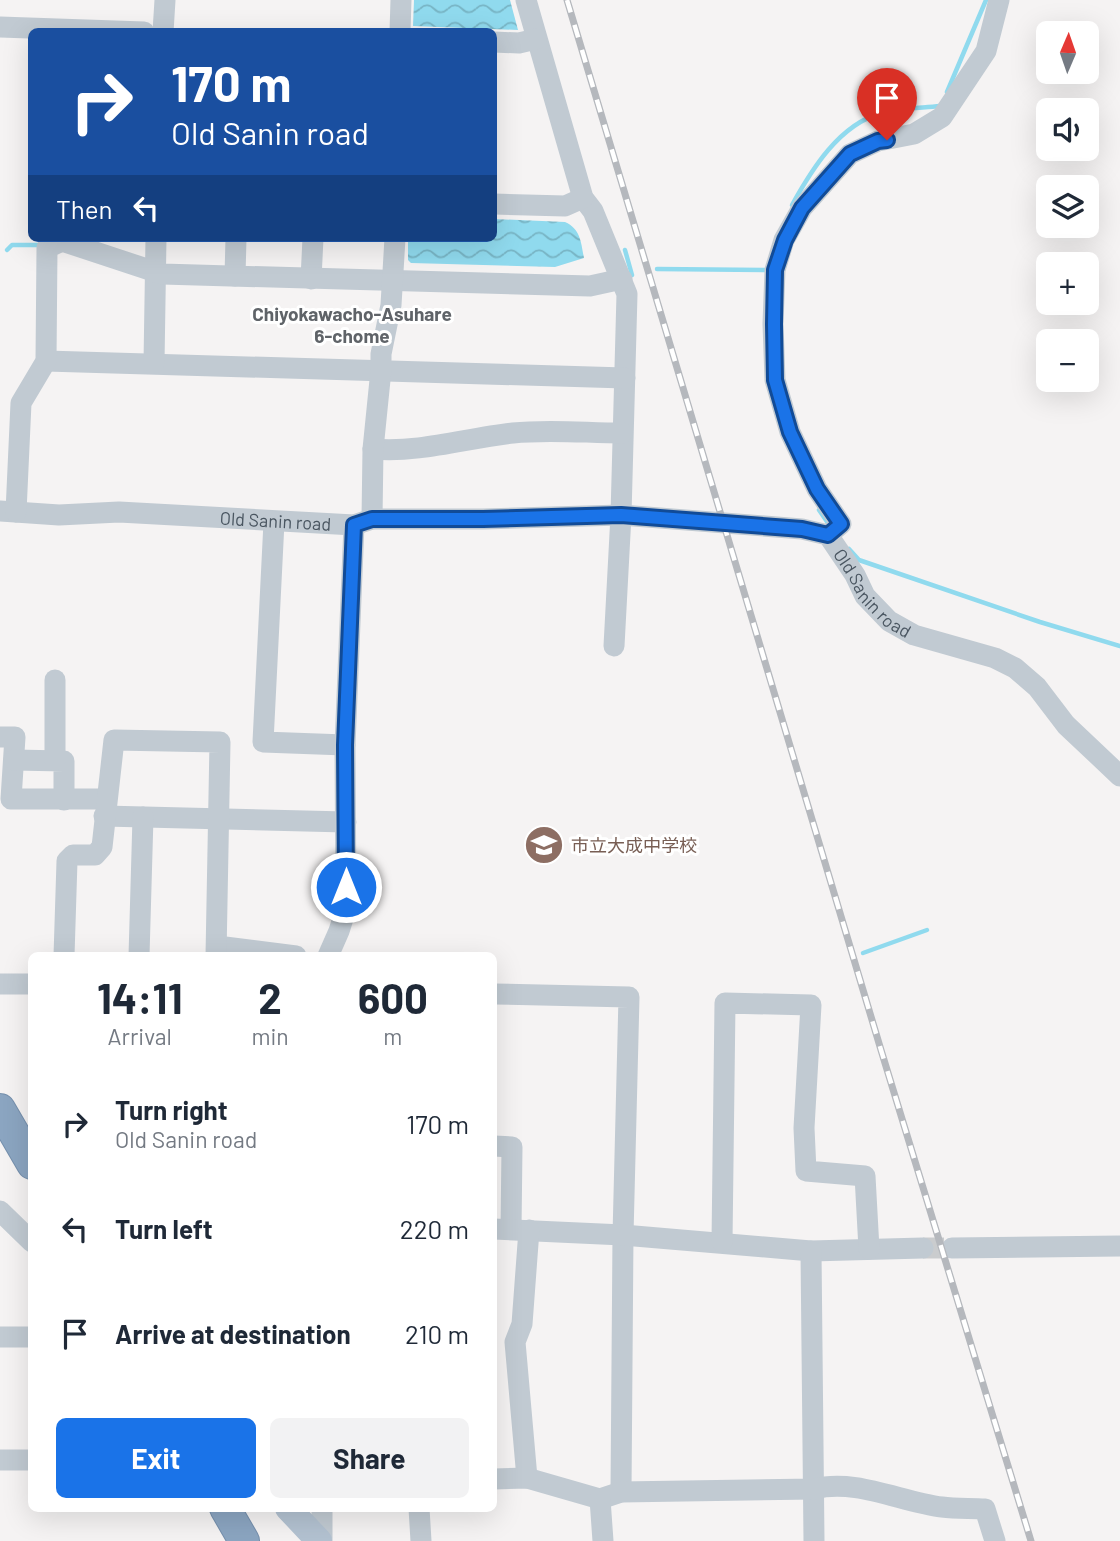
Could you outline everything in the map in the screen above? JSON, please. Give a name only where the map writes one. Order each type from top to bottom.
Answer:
[{"type":"highway","points":[[0,1109],[28,1157]]},
{"type":"highway","points":[[227,1512],[244,1541]]},
{"type":"main road","points":[[292,1512],[321,1541]]},
{"type":"street","points":[[163,28],[165,0]]},
{"type":"street","points":[[400,28],[401,0]]},
{"type":"street","points":[[526,0],[583,198],[593,212],[628,294],[614,646]]},
{"type":"street","points":[[828,535],[841,524],[817,489],[795,443],[775,380],[775,270],[785,240],[802,208],[850,154],[878,141],[914,134],[942,117],[986,51],[999,0]]},
{"type":"street","points":[[0,27],[28,28]]},
{"type":"street","points":[[497,42],[536,40]]},
{"type":"street","points":[[497,204],[565,206],[583,198]]},
{"type":"street","points":[[8,512],[21,403],[46,361],[47,248],[60,242]]},
{"type":"street","points":[[65,242],[162,274],[590,286],[622,279]]},
{"type":"street","points":[[154,363],[156,242]]},
{"type":"street","points":[[235,276],[236,242]]},
{"type":"street","points":[[311,279],[313,242]]},
{"type":"street","points":[[330,952],[346,909],[345,745],[363,522],[373,449],[381,354],[394,281],[395,242]]},
{"type":"street","points":[[46,361],[625,378]]},
{"type":"street","points":[[373,449],[393,451],[433,447],[515,432],[622,433]]},
{"type":"street","name":"Old Sanin road","points":[[8,512],[59,515],[119,512],[274,522],[621,515],[802,529],[828,535],[855,575],[864,596],[889,621],[914,635],[995,658],[1015,668],[1037,687],[1066,725],[1120,776]]},
{"type":"street","points":[[274,522],[263,743],[345,745]]},
{"type":"street","points":[[55,680],[55,760]]},
{"type":"street","points":[[0,737],[15,737],[11,799],[64,800],[143,817],[346,822]]},
{"type":"street","points":[[64,952],[67,861],[72,855],[94,855],[102,848],[114,740],[220,742],[217,951]]},
{"type":"street","points":[[13,760],[64,761],[64,800]]},
{"type":"street","points":[[139,952],[143,817]]},
{"type":"street","points":[[0,984],[28,984]]},
{"type":"street","points":[[497,994],[629,997],[623,1235],[621,1492]]},
{"type":"street","points":[[722,1242],[724,1003],[811,1006],[804,1128],[806,1171],[865,1176],[869,1249]]},
{"type":"street","points":[[497,1146],[512,1147],[511,1229],[522,1324],[515,1342],[527,1478]]},
{"type":"street","points":[[12,1222],[28,1238]]},
{"type":"street","points":[[511,1229],[722,1242],[811,1251],[923,1248]]},
{"type":"street","points":[[952,1248],[1120,1246]]},
{"type":"street","points":[[811,1251],[814,1541]]},
{"type":"street","points":[[0,1337],[28,1337]]},
{"type":"street","points":[[0,1460],[28,1460]]},
{"type":"street","points":[[497,1479],[527,1478],[600,1499],[621,1492],[814,1489],[827,1486],[852,1488],[943,1508],[985,1509],[995,1541]]},
{"type":"street","points":[[600,1499],[603,1541]]},
{"type":"street","points":[[321,1541],[322,1512]]},
{"type":"street","points":[[419,1512],[421,1541]]},
{"type":"water","points":[[414,0],[510,0],[518,30],[497,28],[413,26]]},
{"type":"water","points":[[497,219],[565,222],[577,233],[584,258],[555,267],[411,263],[408,260],[408,242],[497,242]]},
{"type":"waterway","points":[[947,92],[986,0]]},
{"type":"waterway","points":[[792,205],[818,163],[852,127],[881,113],[940,106]]},
{"type":"waterway","points":[[7,250],[12,245],[38,245]]},
{"type":"waterway","points":[[625,250],[632,275]]},
{"type":"waterway","points":[[657,269],[768,270]]},
{"type":"waterway","points":[[819,510],[830,526]]},
{"type":"waterway","points":[[849,549],[859,560],[1040,622],[1120,646]]},
{"type":"waterway","points":[[863,953],[927,930]]},
{"type":"tunnel","points":[[923,1248],[952,1248]]},
{"type":"railway","points":[[567,0],[1031,1541]]},
{"type":"place","name":"市立大成中学校","points":[[544,845]]},
{"type":"district","name":"Chiyokawacho-Asuhare 6-chome","points":[[352,324]]},
{"type":"route","points":[[346,887],[345,745],[354,525],[372,519],[621,515],[802,529],[828,535],[841,524],[817,489],[790,432],[775,380],[775,270],[785,240],[802,208],[850,154],[878,141],[887,140]]}]
